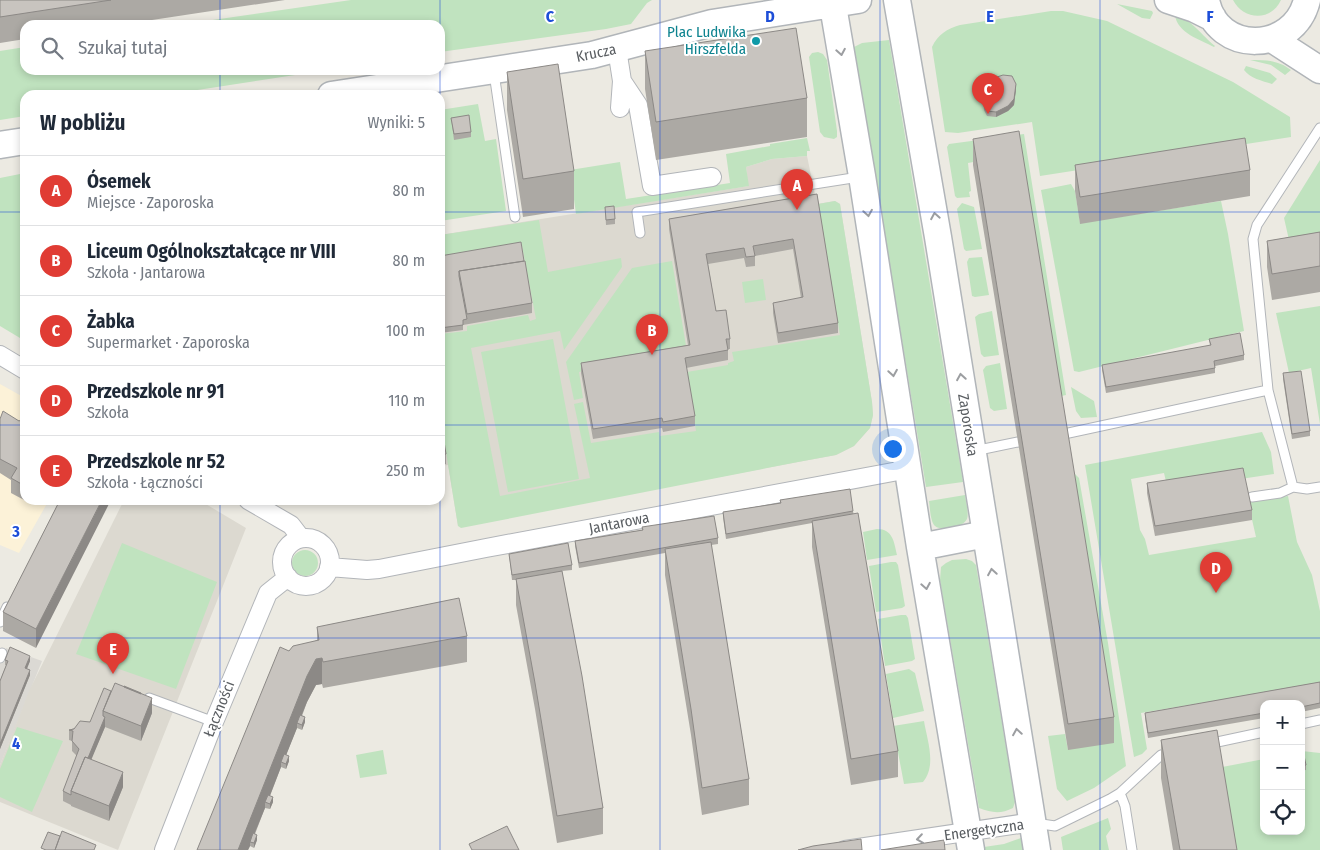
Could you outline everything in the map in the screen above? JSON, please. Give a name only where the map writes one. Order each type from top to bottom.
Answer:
[{"type":"main road","name":"Krucza","points":[[365,90],[592,55],[712,23],[832,2],[858,0]]},
{"type":"main road","name":"Zaporoska","points":[[897,0],[938,238],[1037,850]]},
{"type":"main road","points":[[1168,0],[1195,9],[1210,9],[1222,28],[1233,36],[1259,42],[1272,39],[1292,27],[1308,0],[1320,15]]},
{"type":"main road","points":[[832,2],[862,176],[920,547],[970,841]]},
{"type":"main road","points":[[1272,39],[1320,70]]},
{"type":"main road","points":[[0,145],[20,142]]},
{"type":"main road","points":[[920,547],[986,534]]},
{"type":"street","points":[[617,49],[622,81],[620,108]]},
{"type":"street","points":[[622,81],[638,105],[652,186],[712,177]]},
{"type":"street","points":[[0,355],[20,367]]},
{"type":"street","name":"Jantarowa","points":[[330,567],[379,569],[909,469]]},
{"type":"street","points":[[257,505],[291,525],[301,538]]},
{"type":"street","points":[[301,538],[310,538],[318,541],[325,547],[329,555],[330,567],[325,576],[314,585],[306,586],[298,584],[288,577],[282,565],[282,557],[286,548],[292,542],[301,538]]},
{"type":"street","name":"Łączności","points":[[164,850],[214,722],[268,593],[288,577]]},
{"type":"street","name":"Energetyczna","points":[[845,850],[970,841],[1033,822]]},
{"type":"lane","points":[[494,71],[515,216]]},
{"type":"lane","points":[[1293,487],[1268,390],[1253,239],[1262,218],[1320,128]]},
{"type":"lane","points":[[640,234],[637,212],[862,176]]},
{"type":"lane","points":[[1064,434],[1268,390]]},
{"type":"lane","points":[[973,452],[1018,442]]},
{"type":"lane","points":[[1252,497],[1280,493],[1293,487],[1307,489],[1320,487]]},
{"type":"lane","points":[[0,622],[13,595]]},
{"type":"lane","points":[[149,698],[214,722]]},
{"type":"lane","points":[[1305,723],[1320,720]]},
{"type":"lane","points":[[1198,746],[1260,733]]},
{"type":"lane","points":[[1033,822],[1055,826],[1120,793],[1161,754],[1179,750]]},
{"type":"lane","points":[[1120,793],[1125,806],[1132,850]]},
{"type":"shaded area","points":[[807,156],[817,204],[835,201],[840,204],[872,402],[873,415],[870,428],[854,446],[836,455],[458,526],[448,465],[445,465],[445,234],[748,186],[746,167],[772,159]]},
{"type":"shaded area","points":[[0,384],[20,395],[20,505],[46,505],[19,553],[0,545]]},
{"type":"shaded area","points":[[122,505],[207,505],[246,528],[118,850],[0,802],[0,765],[30,689]]},
{"type":"shaded area","points":[[6,648],[42,661],[0,765],[0,664]]},
{"type":"green space","points":[[351,0],[652,0],[647,3],[631,24],[445,51],[445,20],[213,20]]},
{"type":"green space","points":[[1233,0],[1281,0],[1271,12],[1257,16],[1243,12]]},
{"type":"green space","points":[[1117,4],[1152,11],[1153,13],[1150,19],[1142,18]]},
{"type":"green space","points":[[1051,11],[1063,11],[1107,21],[1233,82],[1290,117],[1291,137],[1040,176],[1032,122],[958,133],[945,132],[932,47],[940,35],[960,25]]},
{"type":"green space","points":[[1175,15],[1192,25],[1215,46],[1196,39],[1185,31],[1180,27]]},
{"type":"green space","points":[[889,40],[963,482],[926,487],[854,47],[862,43]]},
{"type":"green space","points":[[20,48],[20,75],[295,75],[198,90],[20,90],[20,117],[0,120],[0,51]]},
{"type":"green space","points":[[818,52],[823,54],[827,60],[837,131],[837,137],[834,139],[824,137],[820,132],[809,57],[812,53]]},
{"type":"green space","points":[[1250,60],[1277,62],[1291,70],[1285,75],[1271,65]]},
{"type":"green space","points":[[1246,66],[1270,73],[1277,79],[1272,84],[1256,79],[1244,70]]},
{"type":"green space","points":[[478,104],[485,141],[496,139],[506,211],[445,220],[445,109]]},
{"type":"green space","points":[[1024,134],[1066,395],[1057,397],[1018,154],[968,163],[970,197],[957,198],[955,196],[947,147],[949,144]]},
{"type":"green space","points":[[807,138],[810,151],[807,151],[807,156],[772,159],[746,167],[749,186],[576,214],[570,170],[620,162],[626,199],[730,183],[726,154]]},
{"type":"green space","points":[[1320,160],[1320,235],[1289,240],[1284,218]]},
{"type":"green space","points":[[20,174],[20,338],[0,326],[0,178]]},
{"type":"green space","points":[[1071,184],[1075,191],[1080,223],[1221,201],[1244,331],[1079,372],[1074,371],[1041,190]]},
{"type":"green space","points":[[835,201],[840,204],[872,402],[873,415],[870,428],[854,446],[836,455],[461,528],[458,526],[445,446],[445,333],[467,331],[467,326],[528,315],[530,321],[536,319],[522,246],[445,259],[445,234],[539,220],[548,272],[621,258],[622,267],[564,350],[560,331],[471,348],[500,496],[590,478],[574,404],[583,402],[591,443],[659,432],[660,436],[696,431],[687,372],[728,365],[728,363],[734,361],[732,352],[840,335],[818,204]]},
{"type":"green space","points":[[962,203],[974,207],[982,249],[966,251],[964,249],[957,209]]},
{"type":"green space","points":[[982,257],[989,295],[975,297],[972,296],[967,262],[969,258]]},
{"type":"green space","points":[[672,261],[687,352],[579,372],[583,398],[574,400],[566,362],[632,268]]},
{"type":"green space","points":[[763,279],[766,300],[745,303],[742,282]]},
{"type":"green space","points":[[1320,306],[1320,424],[1311,368],[1289,373],[1276,313]]},
{"type":"green space","points":[[992,311],[999,355],[984,357],[981,354],[975,317]]},
{"type":"green space","points":[[553,339],[579,479],[508,492],[481,352]]},
{"type":"green space","points":[[1000,363],[1007,409],[994,411],[990,408],[983,370],[986,366]]},
{"type":"green space","points":[[1071,387],[1094,401],[1097,417],[1081,418],[1076,411]]},
{"type":"green space","points":[[1262,432],[1271,452],[1274,474],[1168,490],[1164,473],[1131,479],[1140,530],[1145,539],[1149,555],[1256,537],[1248,502],[1288,496],[1297,542],[1312,575],[1320,611],[1320,683],[1141,713],[1147,749],[1142,754],[1134,757],[1085,465]]},
{"type":"green space","points":[[1075,474],[1079,478],[1108,643],[1126,766],[1094,788],[1067,801],[1057,789],[1048,736],[1065,734],[1068,750]]},
{"type":"green space","points":[[965,495],[968,514],[965,522],[956,527],[946,529],[934,525],[929,501]]},
{"type":"green space","points":[[877,529],[890,534],[894,541],[897,555],[867,560],[863,532]]},
{"type":"green space","points":[[122,543],[217,582],[176,689],[76,654]]},
{"type":"green space","points":[[305,550],[314,554],[318,563],[314,572],[305,576],[296,572],[292,563],[296,554]]},
{"type":"green space","points":[[966,559],[976,565],[1015,802],[1013,808],[1000,812],[979,808],[940,580],[941,567],[952,560]]},
{"type":"green space","points":[[896,562],[898,565],[905,606],[876,612],[869,566]]},
{"type":"green space","points":[[906,615],[908,618],[915,659],[885,666],[878,619]]},
{"type":"green space","points":[[909,669],[915,673],[924,711],[893,718],[886,674]]},
{"type":"green space","points":[[924,721],[930,752],[927,775],[923,782],[904,784],[893,726]]},
{"type":"green space","points":[[17,727],[63,741],[32,812],[0,797],[0,769]]},
{"type":"green space","points":[[383,750],[387,774],[360,778],[356,755]]},
{"type":"green space","points":[[1305,751],[1320,753],[1320,850],[1230,850],[1217,768],[1260,760],[1260,835],[1305,835]]},
{"type":"green space","points":[[1108,818],[1111,829],[1106,836],[1109,850],[1063,850],[1061,837]]},
{"type":"green space","points":[[1021,838],[1023,850],[985,850],[984,847],[1004,844]]},
{"type":"building","points":[[0,0],[111,0],[0,17]]},
{"type":"building","points":[[796,28],[807,98],[656,122],[645,51]]},
{"type":"building","points":[[558,64],[574,171],[523,179],[507,72]]},
{"type":"building","points":[[1003,75],[1012,76],[1016,84],[1014,99],[1008,106],[996,112],[987,111],[983,95],[991,79]]},
{"type":"building","points":[[469,115],[471,132],[454,134],[451,118]]},
{"type":"building","points":[[1019,131],[1114,717],[1068,724],[973,139]]},
{"type":"building","points":[[1245,138],[1250,170],[1080,197],[1075,165]]},
{"type":"building","points":[[817,194],[838,323],[778,333],[773,303],[803,297],[793,239],[753,246],[755,256],[746,257],[744,248],[706,254],[716,311],[726,310],[730,339],[726,339],[728,350],[685,358],[695,416],[663,422],[662,418],[593,429],[581,363],[690,345],[669,219]]},
{"type":"building","points":[[614,206],[615,219],[606,220],[605,207]]},
{"type":"building","points":[[1320,232],[1320,266],[1272,274],[1267,241]]},
{"type":"building","points":[[521,242],[524,261],[459,271],[467,319],[463,320],[463,325],[445,327],[445,255]]},
{"type":"building","points":[[525,261],[532,303],[467,314],[459,271]]},
{"type":"building","points":[[1240,333],[1244,355],[1214,361],[1215,368],[1106,387],[1102,365],[1211,345],[1209,339]]},
{"type":"building","points":[[1301,371],[1310,431],[1292,434],[1283,373]]},
{"type":"building","points":[[3,411],[20,420],[20,483],[11,478],[17,468],[0,459],[0,419]]},
{"type":"building","points":[[1243,468],[1252,510],[1155,526],[1147,483]]},
{"type":"building","points":[[850,489],[853,511],[726,534],[723,512],[781,503],[780,500]]},
{"type":"building","points":[[57,505],[99,505],[36,629],[3,612]]},
{"type":"building","points":[[858,513],[898,751],[851,759],[812,521]]},
{"type":"building","points":[[714,516],[718,538],[579,563],[575,541],[643,530],[642,527]]},
{"type":"building","points":[[711,542],[749,779],[702,788],[665,549]]},
{"type":"building","points":[[568,543],[572,565],[512,575],[509,554]]},
{"type":"building","points":[[562,571],[582,676],[603,808],[557,816],[516,579]]},
{"type":"building","points":[[459,598],[467,636],[323,662],[322,658],[316,659],[307,676],[238,850],[197,850],[280,647],[289,651],[293,646],[319,640],[317,627]]},
{"type":"building","points":[[10,647],[30,656],[25,668],[30,670],[0,744],[0,681],[8,661],[5,660]]},
{"type":"building","points":[[1320,682],[1320,703],[1305,706],[1305,700],[1260,700],[1260,714],[1148,733],[1145,713]]},
{"type":"building","points":[[115,683],[152,698],[141,726],[103,711]]},
{"type":"building","points":[[124,687],[141,693],[141,694]]},
{"type":"building","points":[[104,688],[111,691],[103,711],[103,716],[105,717],[88,758],[85,757],[71,795],[63,791],[79,749],[72,741],[73,731],[69,730],[74,729],[80,721],[90,722]]},
{"type":"building","points":[[300,715],[305,717],[302,725],[297,723]]},
{"type":"building","points":[[1217,730],[1237,850],[1180,850],[1161,740]]},
{"type":"building","points":[[284,754],[289,756],[286,764],[281,762]]},
{"type":"building","points":[[85,757],[123,772],[109,806],[71,791]]},
{"type":"building","points":[[268,795],[273,797],[270,804],[265,802]]},
{"type":"building","points":[[507,826],[519,850],[472,850],[469,844]]},
{"type":"building","points":[[62,831],[96,845],[94,850],[55,850]]},
{"type":"building","points":[[48,832],[60,836],[55,850],[41,848]]},
{"type":"building","points":[[253,833],[257,835],[254,843],[250,842]]},
{"type":"building","points":[[861,839],[862,850],[798,850],[813,846]]},
{"type":"building","points":[[944,840],[945,850],[881,850]]},
{"type":"place","name":"Plac Ludwika Hirszfelda","points":[[756,41]]},
{"type":"place","name":"Żabka","points":[[988,114]]},
{"type":"place","name":"Ósemek","points":[[797,210]]},
{"type":"place","name":"Liceum Ogólnokształcące nr VIII","points":[[652,355]]},
{"type":"place","name":"Przedszkole nr 91","points":[[1216,593]]},
{"type":"place","name":"Przedszkole nr 52","points":[[113,674]]}]
